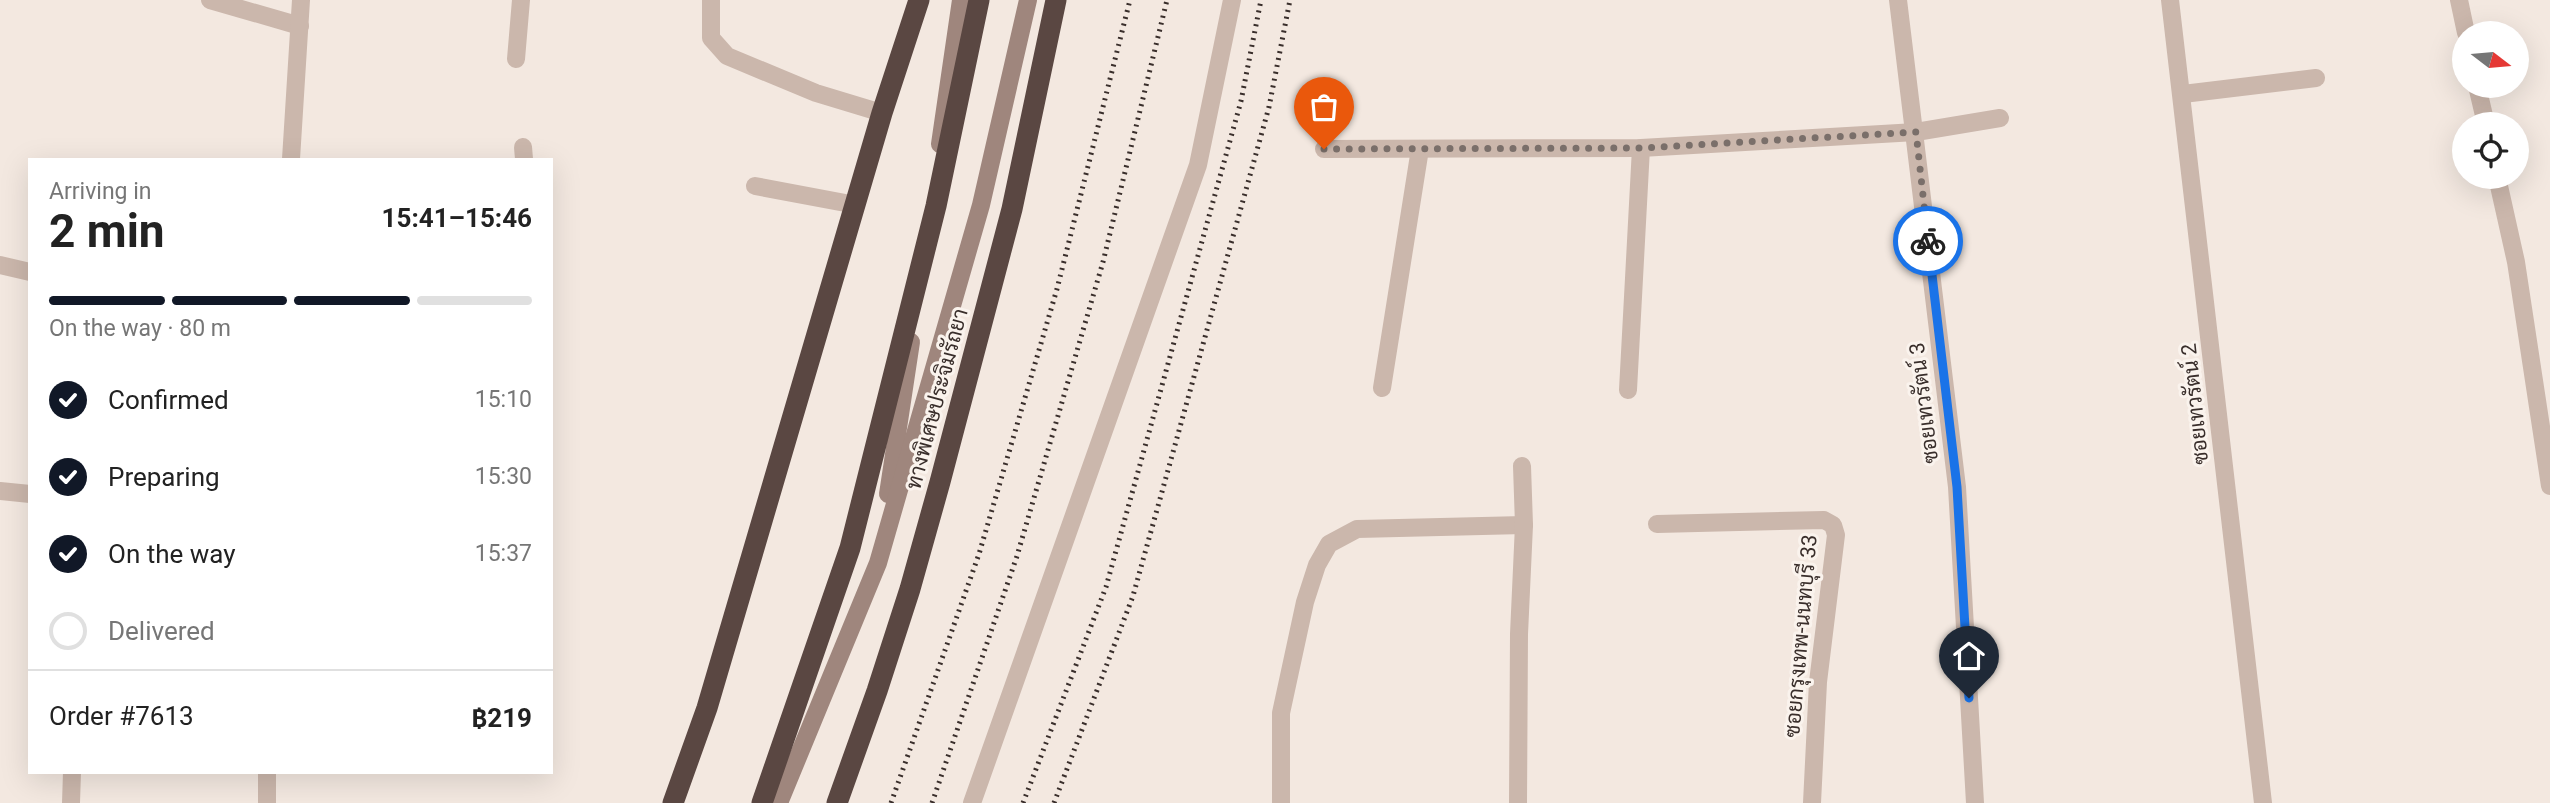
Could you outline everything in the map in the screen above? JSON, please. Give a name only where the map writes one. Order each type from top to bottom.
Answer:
[{"type":"highway","points":[[673,803],[706,708],[882,113],[919,0]]},
{"type":"highway","points":[[762,803],[850,548],[936,205],[979,0]]},
{"type":"highway","name":"ทางพิเศษประจิมรัถยา","points":[[837,803],[910,589],[940,482],[1012,209],[1056,0]]},
{"type":"main road","points":[[878,563],[961,0]]},
{"type":"main road","points":[[779,803],[878,563],[981,205],[1028,0]]},
{"type":"street","points":[[210,0],[300,26]]},
{"type":"street","points":[[291,158],[301,0]]},
{"type":"street","points":[[516,59],[521,0]]},
{"type":"street","points":[[711,0],[711,38],[727,56],[816,93],[882,113]]},
{"type":"street","points":[[972,803],[1198,165],[1232,0]]},
{"type":"street","name":"ซอยเทวรัตน์ 3","points":[[1898,0],[1957,487],[1975,803]]},
{"type":"street","name":"ซอยเทวรัตน์ 2","points":[[2170,0],[2183,93],[2263,803]]},
{"type":"street","points":[[2459,0],[2463,21]]},
{"type":"street","points":[[2183,93],[2316,78]]},
{"type":"street","points":[[1324,149],[1641,148],[1916,132],[2000,118]]},
{"type":"street","points":[[1628,390],[1641,148]]},
{"type":"street","points":[[1382,388],[1420,149]]},
{"type":"street","points":[[755,187],[856,205]]},
{"type":"street","points":[[2500,189],[2516,262],[2550,486]]},
{"type":"street","points":[[0,265],[28,272]]},
{"type":"street","points":[[1518,803],[1519,634],[1524,525],[1522,466]]},
{"type":"street","points":[[0,491],[28,494]]},
{"type":"street","name":"ซอยกรุงเทพ-นนทบุรี 33","points":[[1657,524],[1824,520],[1833,525],[1836,535],[1818,682],[1812,803]]},
{"type":"street","points":[[1282,803],[1281,713],[1305,602],[1317,565],[1329,544],[1357,529],[1524,525]]},
{"type":"street","points":[[71,803],[72,774]]},
{"type":"street","points":[[267,774],[267,803]]},
{"type":"railway","points":[[891,803],[979,554],[1057,289],[1130,0]]},
{"type":"railway","points":[[932,803],[1017,556],[1103,262],[1167,0]]},
{"type":"railway","points":[[1023,803],[1106,587],[1241,101],[1261,0]]},
{"type":"railway","points":[[1054,803],[1133,596],[1269,107],[1290,0]]},
{"type":"way so far","points":[[1324,149],[1641,148],[1916,132],[1928,241]]},
{"type":"route","points":[[1928,241],[1957,487],[1969,698]]}]
